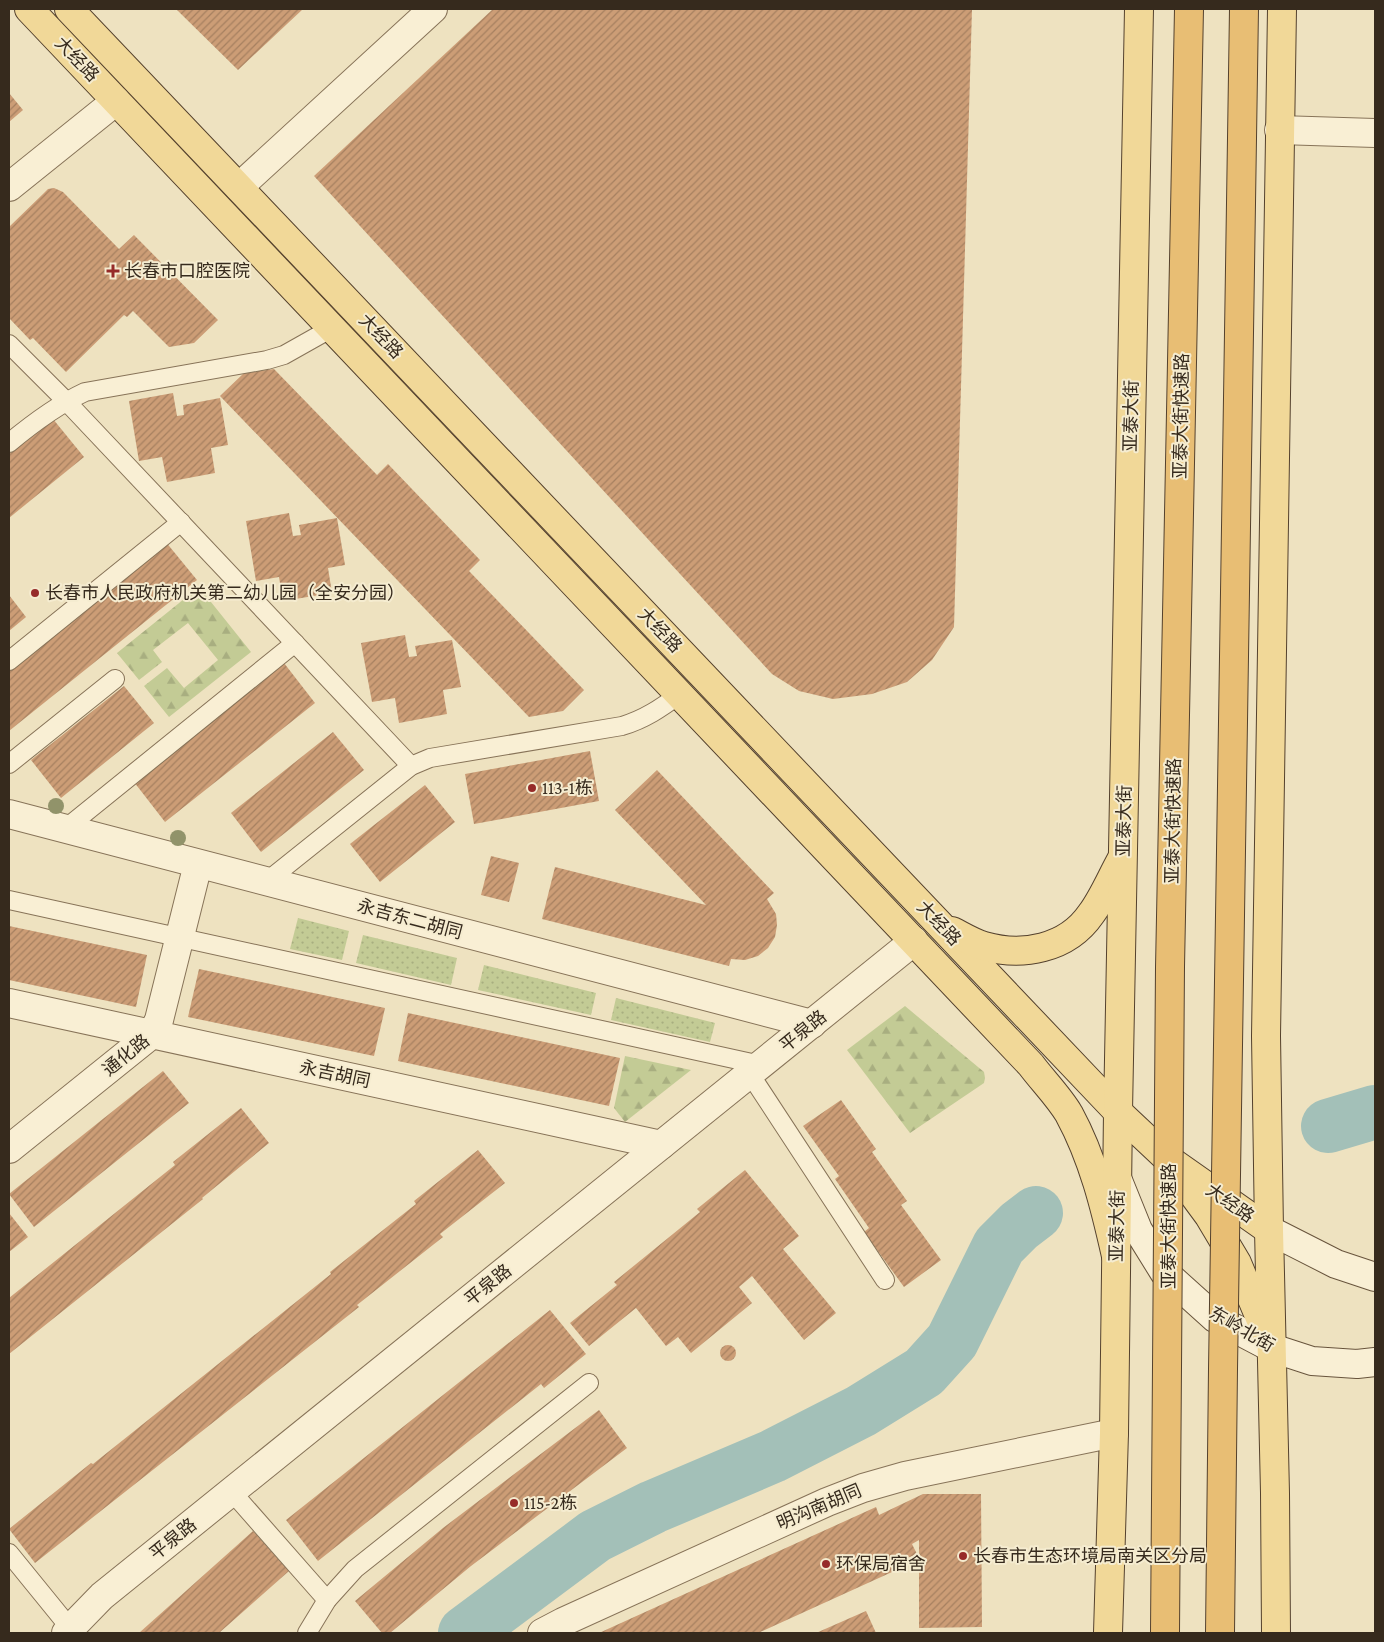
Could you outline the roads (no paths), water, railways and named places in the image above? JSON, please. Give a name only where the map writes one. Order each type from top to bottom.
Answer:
[{"type":"highway","name":"亚泰大街快速路","points":[[1165,1633],[1171,957],[1189,9]]},
{"type":"highway","points":[[1220,1633],[1244,9]]},
{"type":"main road","name":"大经路","points":[[29,9],[1031,1066],[1068,1112],[1088,1155],[1103,1198],[1116,1256]]},
{"type":"main road","name":"大经路","points":[[69,9],[1118,1112],[1168,1159],[1269,1230]]},
{"type":"main road","name":"亚泰大街","points":[[1108,1633],[1114,1433],[1118,1112],[1139,9]]},
{"type":"main road","points":[[1276,1633],[1266,1036],[1282,9]]},
{"type":"main road","points":[[942,926],[984,946],[1018,951],[1046,947],[1074,934],[1091,915],[1123,856]]},
{"type":"main road","points":[[1168,1159],[1208,1216],[1237,1263],[1272,1348]]},
{"type":"street","points":[[239,187],[433,9]]},
{"type":"street","points":[[9,187],[116,101]]},
{"type":"street","points":[[1279,130],[1375,133]]},
{"type":"street","name":"永吉东二胡同","points":[[9,814],[812,1024]]},
{"type":"street","name":"通化路","points":[[9,1149],[152,1034],[159,1020],[198,864]]},
{"type":"street","name":"平泉路","points":[[68,1631],[102,1596],[914,941]]},
{"type":"street","name":"永吉胡同","points":[[9,1003],[661,1145]]},
{"type":"street","name":"东岭北街","points":[[1117,1178],[1138,1230],[1164,1272],[1215,1318],[1272,1348],[1312,1361],[1357,1364],[1375,1362]]},
{"type":"street","points":[[1269,1230],[1336,1264],[1375,1278]]},
{"type":"street","name":"明沟南胡同","points":[[542,1633],[827,1502],[863,1488],[905,1476],[1114,1433]]},
{"type":"lane","points":[[9,443],[42,416],[66,400],[85,392],[267,360],[284,354],[332,328]]},
{"type":"lane","points":[[9,344],[66,400],[410,766]]},
{"type":"lane","points":[[9,661],[181,522]]},
{"type":"lane","points":[[66,829],[295,643]]},
{"type":"lane","points":[[9,764],[115,680]]},
{"type":"lane","points":[[266,882],[410,766],[430,758],[637,722],[653,714],[680,694]]},
{"type":"lane","points":[[9,900],[756,1069],[886,1280]]},
{"type":"lane","points":[[307,1633],[327,1600],[355,1569],[589,1383]]},
{"type":"lane","points":[[232,1492],[327,1600]]},
{"type":"lane","points":[[9,1553],[68,1631]]},
{"type":"waterway","points":[[1328,1126],[1375,1112]]},
{"type":"waterway","points":[[465,1633],[595,1536],[653,1507],[773,1456],[861,1411],[924,1372],[952,1341],[999,1246],[1019,1226],[1036,1213]]},
{"type":"place","name":"长春市口腔医院","points":[[113,271]]},
{"type":"place","name":"长春市人民政府机关第二幼儿园（全安分园）","points":[[35,593]]},
{"type":"place","name":"113-1栋","points":[[532,788]]},
{"type":"place","name":"115-2栋","points":[[514,1503]]},
{"type":"place","name":"长春市生态环境局南关区分局","points":[[963,1556]]},
{"type":"place","name":"环保局宿舍","points":[[826,1564]]}]
